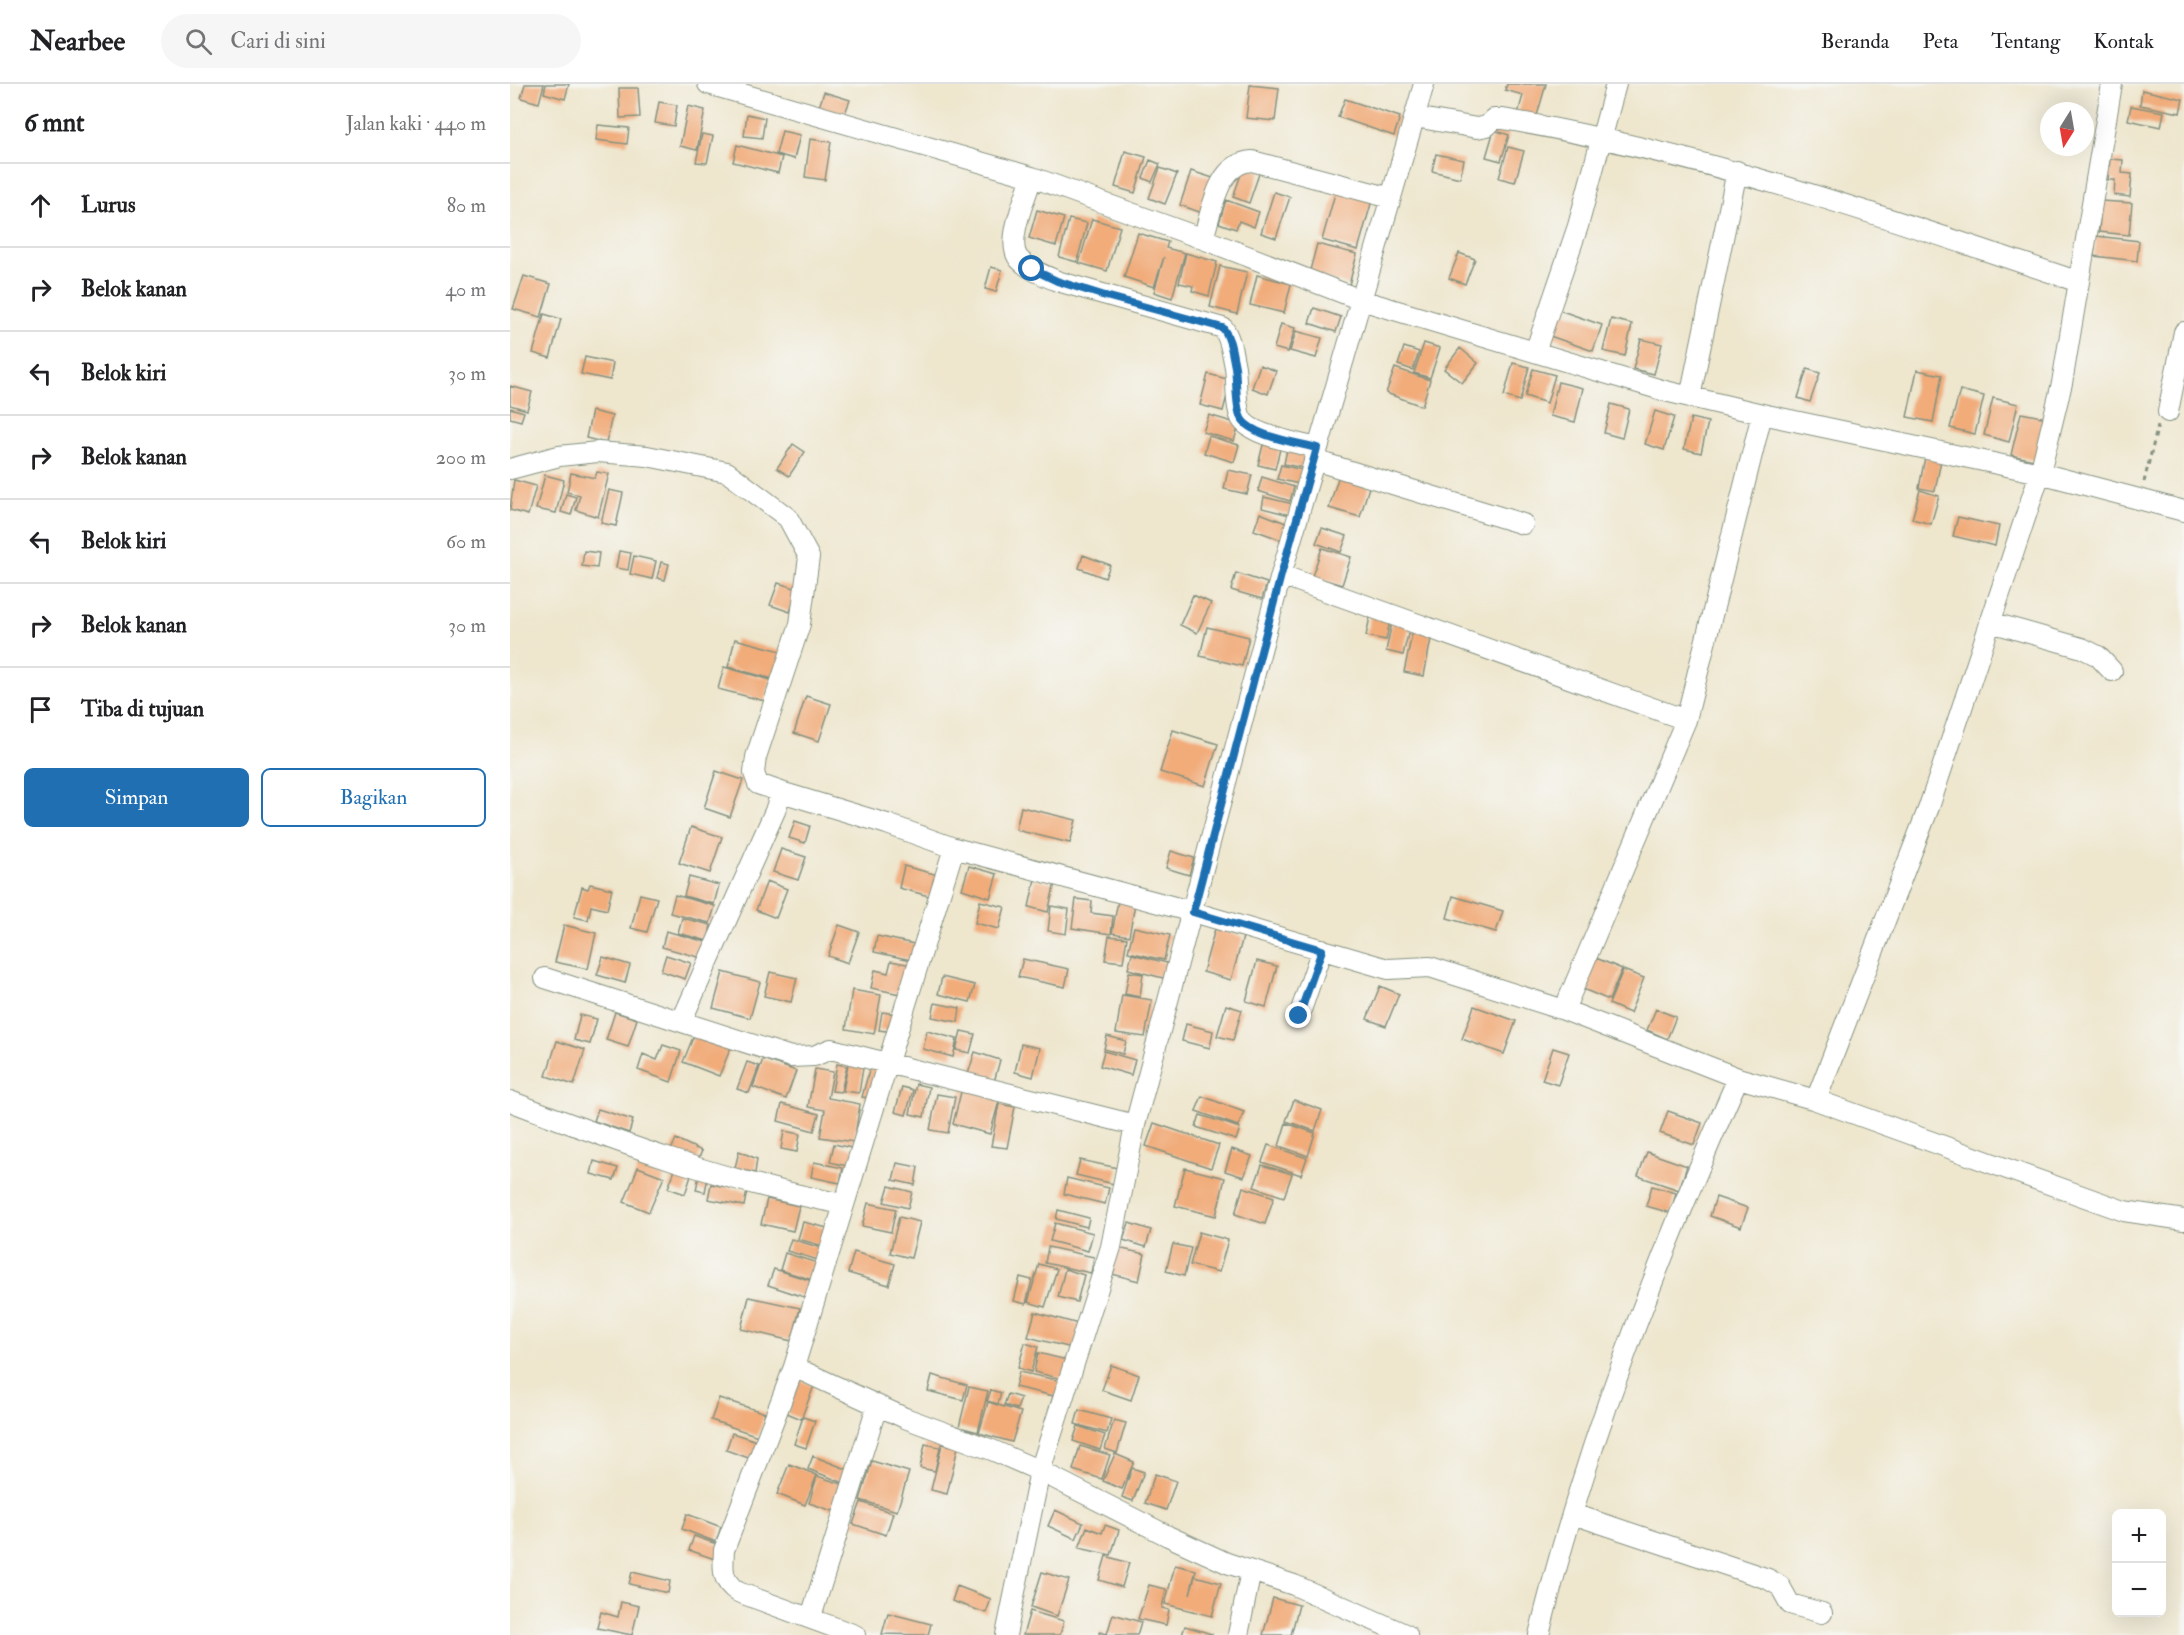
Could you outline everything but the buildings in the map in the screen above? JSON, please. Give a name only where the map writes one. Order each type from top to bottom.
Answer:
[{"type":"street","points":[[708,84],[1032,177],[1203,239],[1361,300],[1690,397],[2040,472],[2184,511]]},
{"type":"street","points":[[1006,1635],[1040,1471],[1111,1246],[1135,1125],[1281,575],[1424,84]]},
{"type":"street","points":[[1535,352],[1578,226],[1603,141],[1616,84]]},
{"type":"street","points":[[1816,1100],[1929,807],[2040,472],[2062,383],[2112,84]]},
{"type":"street","points":[[1415,117],[1477,128],[1487,126],[1494,119],[1503,119],[1737,171],[1843,202],[2079,282]]},
{"type":"street","points":[[1203,239],[1223,179],[1230,168],[1245,161],[1391,198]]},
{"type":"street","points":[[1690,397],[1737,171]]},
{"type":"street","points":[[1032,177],[1013,242],[1019,259],[1032,269],[1057,281],[1223,328],[1228,336],[1233,355],[1241,418],[1249,426],[1316,454],[1523,524]]},
{"type":"street","points":[[2163,418],[2184,332]]},
{"type":"street","points":[[1564,1010],[1686,720],[1762,414]]},
{"type":"street","points":[[510,469],[559,456],[598,452],[647,456],[727,472],[789,518],[808,557],[800,624],[756,757],[754,773],[758,784],[887,824],[954,848],[1193,912],[1395,970],[1416,966],[1430,967],[1564,1010],[1738,1078],[1816,1100],[2124,1211],[2184,1220]]},
{"type":"street","points":[[1281,575],[1686,720]]},
{"type":"street","points":[[1990,622],[2082,648],[2098,656],[2112,671]]},
{"type":"street","points":[[682,1020],[775,811],[781,792]]},
{"type":"street","points":[[855,1635],[738,1592],[727,1585],[722,1573],[724,1550],[794,1367],[954,848]]},
{"type":"street","points":[[1299,1016],[1322,950]]},
{"type":"street","points":[[544,978],[791,1056],[814,1056],[831,1049],[1135,1125]]},
{"type":"street","points":[[1539,1635],[1572,1514],[1609,1396],[1644,1298],[1738,1078]]},
{"type":"street","points":[[510,1101],[633,1148],[710,1172],[780,1192],[843,1204]]},
{"type":"street","points":[[794,1367],[877,1406],[1040,1471],[1167,1536],[1294,1586],[1407,1635]]},
{"type":"street","points":[[811,1617],[877,1406]]},
{"type":"street","points":[[1572,1514],[1768,1579],[1780,1586],[1790,1604],[1822,1613]]},
{"type":"street","points":[[1238,1635],[1251,1571]]},
{"type":"path","points":[[2140,499],[2163,418]]},
{"type":"route","points":[[1032,269],[1057,281],[1102,295],[1223,328],[1228,336],[1233,355],[1241,418],[1249,426],[1262,433],[1317,448],[1281,575],[1193,912],[1322,950],[1299,1016]]}]
